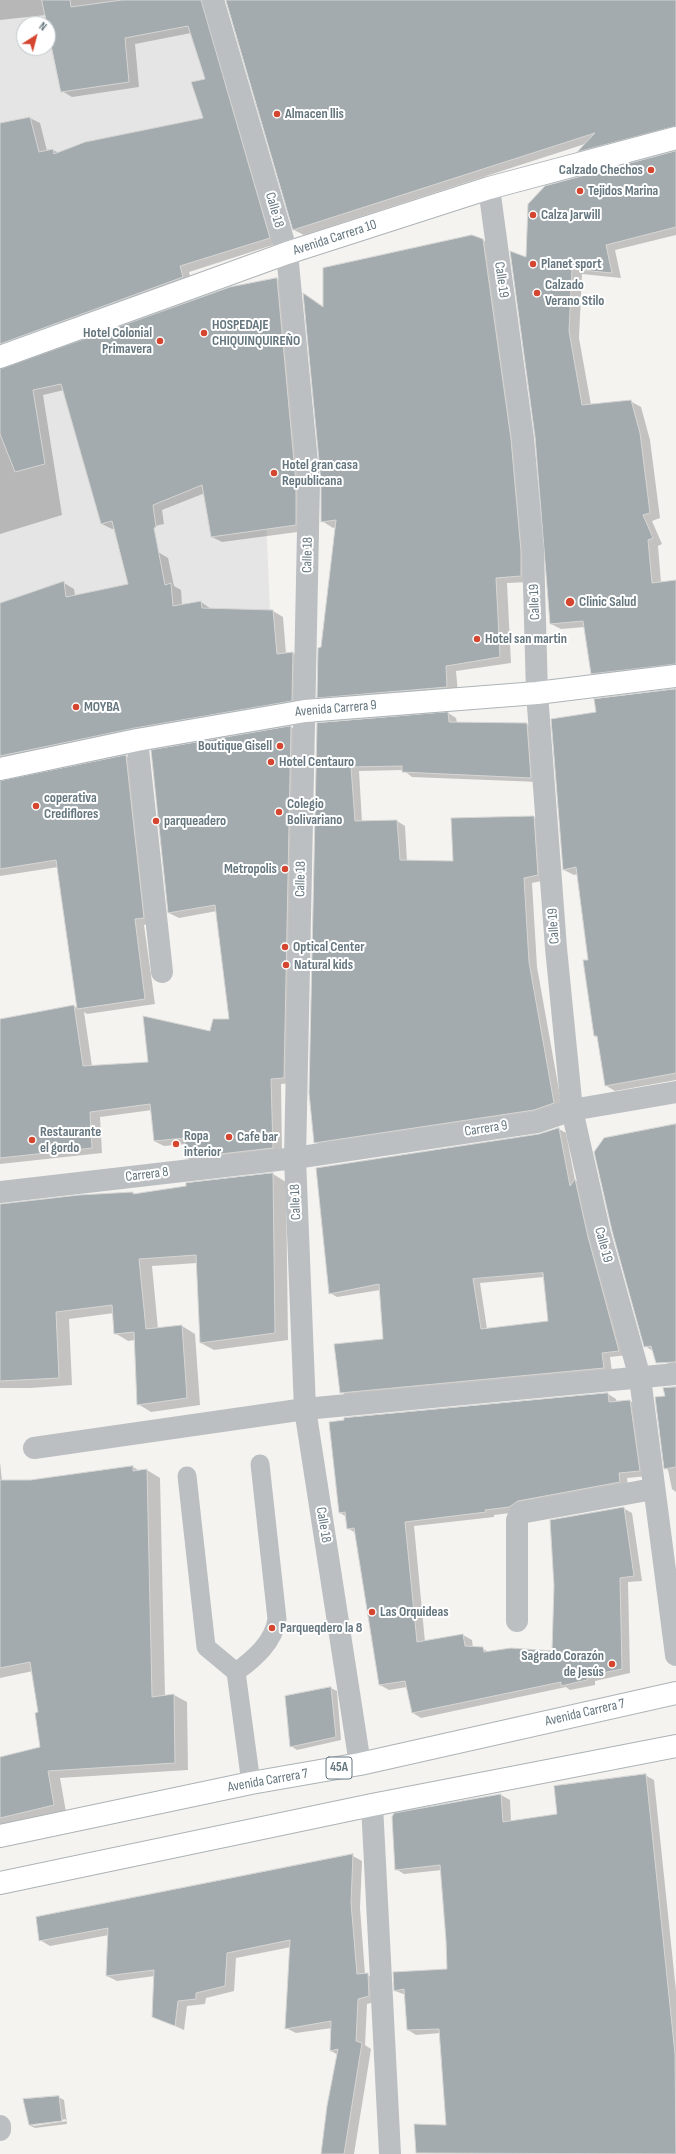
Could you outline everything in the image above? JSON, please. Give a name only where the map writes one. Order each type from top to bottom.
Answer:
[{"type":"main road","name":"Avenida Carrera 10","points":[[0,357],[287,253],[489,188],[676,138]]},
{"type":"main road","name":"Avenida Carrera 9","points":[[0,769],[137,740],[305,711],[537,693],[676,676]]},
{"type":"main road","name":"Avenida Carrera 7","points":[[0,1836],[252,1783],[360,1764],[676,1693]]},
{"type":"main road","points":[[0,1884],[372,1805],[676,1746]]},
{"type":"street","name":"Calle 18","points":[[213,0],[287,253],[309,483],[295,1158],[304,1409],[360,1764]]},
{"type":"street","name":"Calle 19","points":[[489,188],[523,438],[533,550],[537,693],[556,948],[572,1110],[600,1234],[640,1378],[653,1489],[676,1655]]},
{"type":"street","points":[[137,740],[162,972]]},
{"type":"street","name":"Carrera 9","points":[[295,1158],[537,1122],[572,1110],[676,1092]]},
{"type":"street","name":"Carrera 8","points":[[0,1192],[295,1158]]},
{"type":"street","points":[[34,1448],[304,1409],[676,1374]]},
{"type":"street","points":[[517,1621],[517,1520],[520,1513],[653,1489]]},
{"type":"street","points":[[372,1805],[390,2154]]},
{"type":"lane","points":[[236,1672],[253,1660],[276,1629],[260,1464]]},
{"type":"lane","points":[[187,1476],[206,1646],[236,1672],[252,1783]]},
{"type":"shaded area","points":[[0,0],[181,0],[252,235],[0,329]]},
{"type":"shaded area","points":[[257,297],[273,685],[0,740],[0,392]]},
{"type":"building","points":[[42,0],[70,0],[71,7],[122,0],[201,0],[270,238],[180,266],[183,277],[0,344],[0,123],[30,117],[39,152],[53,149],[54,154],[85,142],[203,118],[191,82],[205,79],[188,26],[125,38],[129,82],[61,92],[54,56],[56,56],[56,16],[45,16]]},
{"type":"building","points":[[226,0],[676,0],[676,126],[577,152],[595,133],[293,230]]},
{"type":"building","points":[[676,151],[676,227],[606,245],[612,273],[572,269],[569,331],[582,405],[631,400],[640,433],[650,513],[643,515],[653,538],[648,540],[652,583],[676,580],[676,664],[591,674],[583,621],[550,624],[535,437],[510,251],[526,257],[528,204],[545,186]]},
{"type":"building","points":[[472,235],[483,239],[511,439],[521,551],[521,576],[496,578],[500,657],[446,666],[447,687],[317,698],[318,648],[321,647],[336,520],[321,522],[321,482],[303,293],[323,307],[323,268]]},
{"type":"building","points":[[277,278],[296,483],[296,525],[211,537],[202,485],[153,505],[156,527],[154,528],[165,585],[171,583],[173,606],[201,601],[202,608],[273,610],[277,654],[293,652],[292,701],[135,728],[0,756],[0,603],[64,581],[66,597],[128,584],[112,521],[101,524],[61,384],[33,390],[45,464],[15,472],[0,434],[0,369],[230,287]]},
{"type":"building","points":[[676,689],[676,1073],[605,1086],[597,1036],[594,1036],[583,960],[588,960],[576,867],[563,870],[551,719],[596,712],[594,699]]},
{"type":"building","points":[[448,712],[449,722],[527,723],[531,778],[402,772],[402,766],[351,767],[355,821],[397,820],[400,860],[453,861],[451,818],[534,816],[538,875],[524,878],[529,962],[554,1103],[534,1110],[314,1143],[309,1093],[317,723]]},
{"type":"building","points":[[291,726],[284,1078],[271,1079],[273,1148],[185,1158],[185,1138],[154,1141],[150,1104],[90,1112],[92,1148],[0,1158],[0,1019],[74,1005],[83,1066],[148,1062],[143,1016],[210,1031],[213,1019],[229,1019],[215,905],[168,913],[151,750]]},
{"type":"building","points":[[126,755],[144,918],[135,919],[145,999],[77,1009],[56,860],[0,869],[0,781]]},
{"type":"building","points":[[676,1124],[676,1362],[656,1363],[651,1346],[644,1347],[612,1231],[594,1152],[604,1138]]},
{"type":"building","points":[[559,1128],[570,1186],[575,1179],[588,1237],[619,1351],[602,1353],[604,1368],[340,1393],[334,1344],[383,1339],[379,1284],[329,1294],[316,1168],[539,1134]],"holes":[[[543,1273],[548,1321],[481,1329],[473,1279]]]},
{"type":"building","points":[[273,1173],[275,1333],[200,1343],[196,1255],[139,1259],[146,1329],[182,1325],[187,1398],[137,1405],[134,1332],[114,1334],[112,1305],[56,1312],[59,1378],[0,1381],[0,1204],[79,1195],[133,1192],[133,1194],[186,1186],[186,1183]]},
{"type":"building","points":[[676,1387],[676,1467],[664,1469],[655,1397],[665,1396],[663,1388]]},
{"type":"building","points":[[608,1393],[609,1402],[630,1400],[640,1471],[619,1473],[620,1482],[518,1501],[509,1507],[485,1510],[486,1512],[405,1522],[417,1642],[463,1634],[465,1646],[483,1647],[484,1652],[511,1648],[552,1651],[554,1586],[550,1520],[624,1507],[634,1576],[620,1578],[622,1669],[587,1676],[587,1680],[561,1686],[561,1682],[412,1713],[405,1681],[379,1685],[354,1528],[347,1529],[345,1512],[339,1513],[329,1422],[344,1420],[344,1418]]},
{"type":"building","points":[[133,1466],[133,1471],[147,1469],[152,1697],[174,1694],[175,1763],[48,1771],[54,1805],[0,1818],[0,1757],[40,1747],[35,1713],[38,1712],[30,1662],[0,1668],[0,1480],[30,1480]]},
{"type":"building","points":[[331,1687],[336,1737],[290,1747],[285,1696]]},
{"type":"building","points":[[646,1774],[675,2054],[676,2154],[416,2153],[414,2124],[446,2125],[439,2029],[407,2030],[404,1989],[394,1991],[393,1972],[447,1969],[446,1940],[440,1865],[395,1870],[392,1817],[394,1813],[501,1794],[503,1822],[557,1814],[554,1786]]},
{"type":"building","points":[[353,1854],[351,1903],[357,1974],[368,1973],[369,1996],[358,1999],[356,2041],[362,2043],[344,2154],[321,2154],[327,2106],[338,2049],[330,2051],[331,2021],[285,2029],[290,1940],[227,1953],[225,1986],[196,1993],[196,1999],[178,2001],[175,2026],[152,2017],[154,1970],[106,1976],[108,1928],[39,1941],[36,1917]]},
{"type":"building","points":[[59,2096],[62,2121],[29,2125],[23,2099]]},
{"type":"place","name":"Almacen llis","points":[[277,114]]},
{"type":"place","name":"Calzado Chechos","points":[[651,170]]},
{"type":"place","name":"Tejidos Marina","points":[[580,191]]},
{"type":"place","name":"Calza Jarwill","points":[[533,215]]},
{"type":"place","name":"Planet sport","points":[[533,264]]},
{"type":"place","name":"Calzado Verano Stilo","points":[[537,293]]},
{"type":"place","name":"HOSPEDAJE CHIQUINQUIREÑO","points":[[204,333]]},
{"type":"place","name":"Hotel Colonial Primavera","points":[[160,341]]},
{"type":"place","name":"Hotel gran casa Republicana","points":[[274,473]]},
{"type":"place","name":"Clinic Salud","points":[[570,602]]},
{"type":"place","name":"Hotel san martin","points":[[477,639]]},
{"type":"place","name":"MOYBA","points":[[76,707]]},
{"type":"place","name":"Boutique Gisell","points":[[280,746]]},
{"type":"place","name":"Hotel Centauro","points":[[271,762]]},
{"type":"place","name":"coperativa Crediflores","points":[[36,806]]},
{"type":"place","name":"Colegio Bolivariano","points":[[279,812]]},
{"type":"place","name":"parqueadero","points":[[156,821]]},
{"type":"place","name":"Metropolis","points":[[285,869]]},
{"type":"place","name":"Optical Center","points":[[285,947]]},
{"type":"place","name":"Natural kids","points":[[286,965]]},
{"type":"place","name":"Cafe bar","points":[[229,1137]]},
{"type":"place","name":"Restaurante el gordo","points":[[32,1140]]},
{"type":"place","name":"Ropa interior","points":[[176,1144]]},
{"type":"place","name":"Las Orquideas","points":[[372,1612]]},
{"type":"place","name":"Parqueqdero la 8","points":[[272,1628]]},
{"type":"place","name":"Sagrado Corazón de Jesús","points":[[612,1664]]}]
